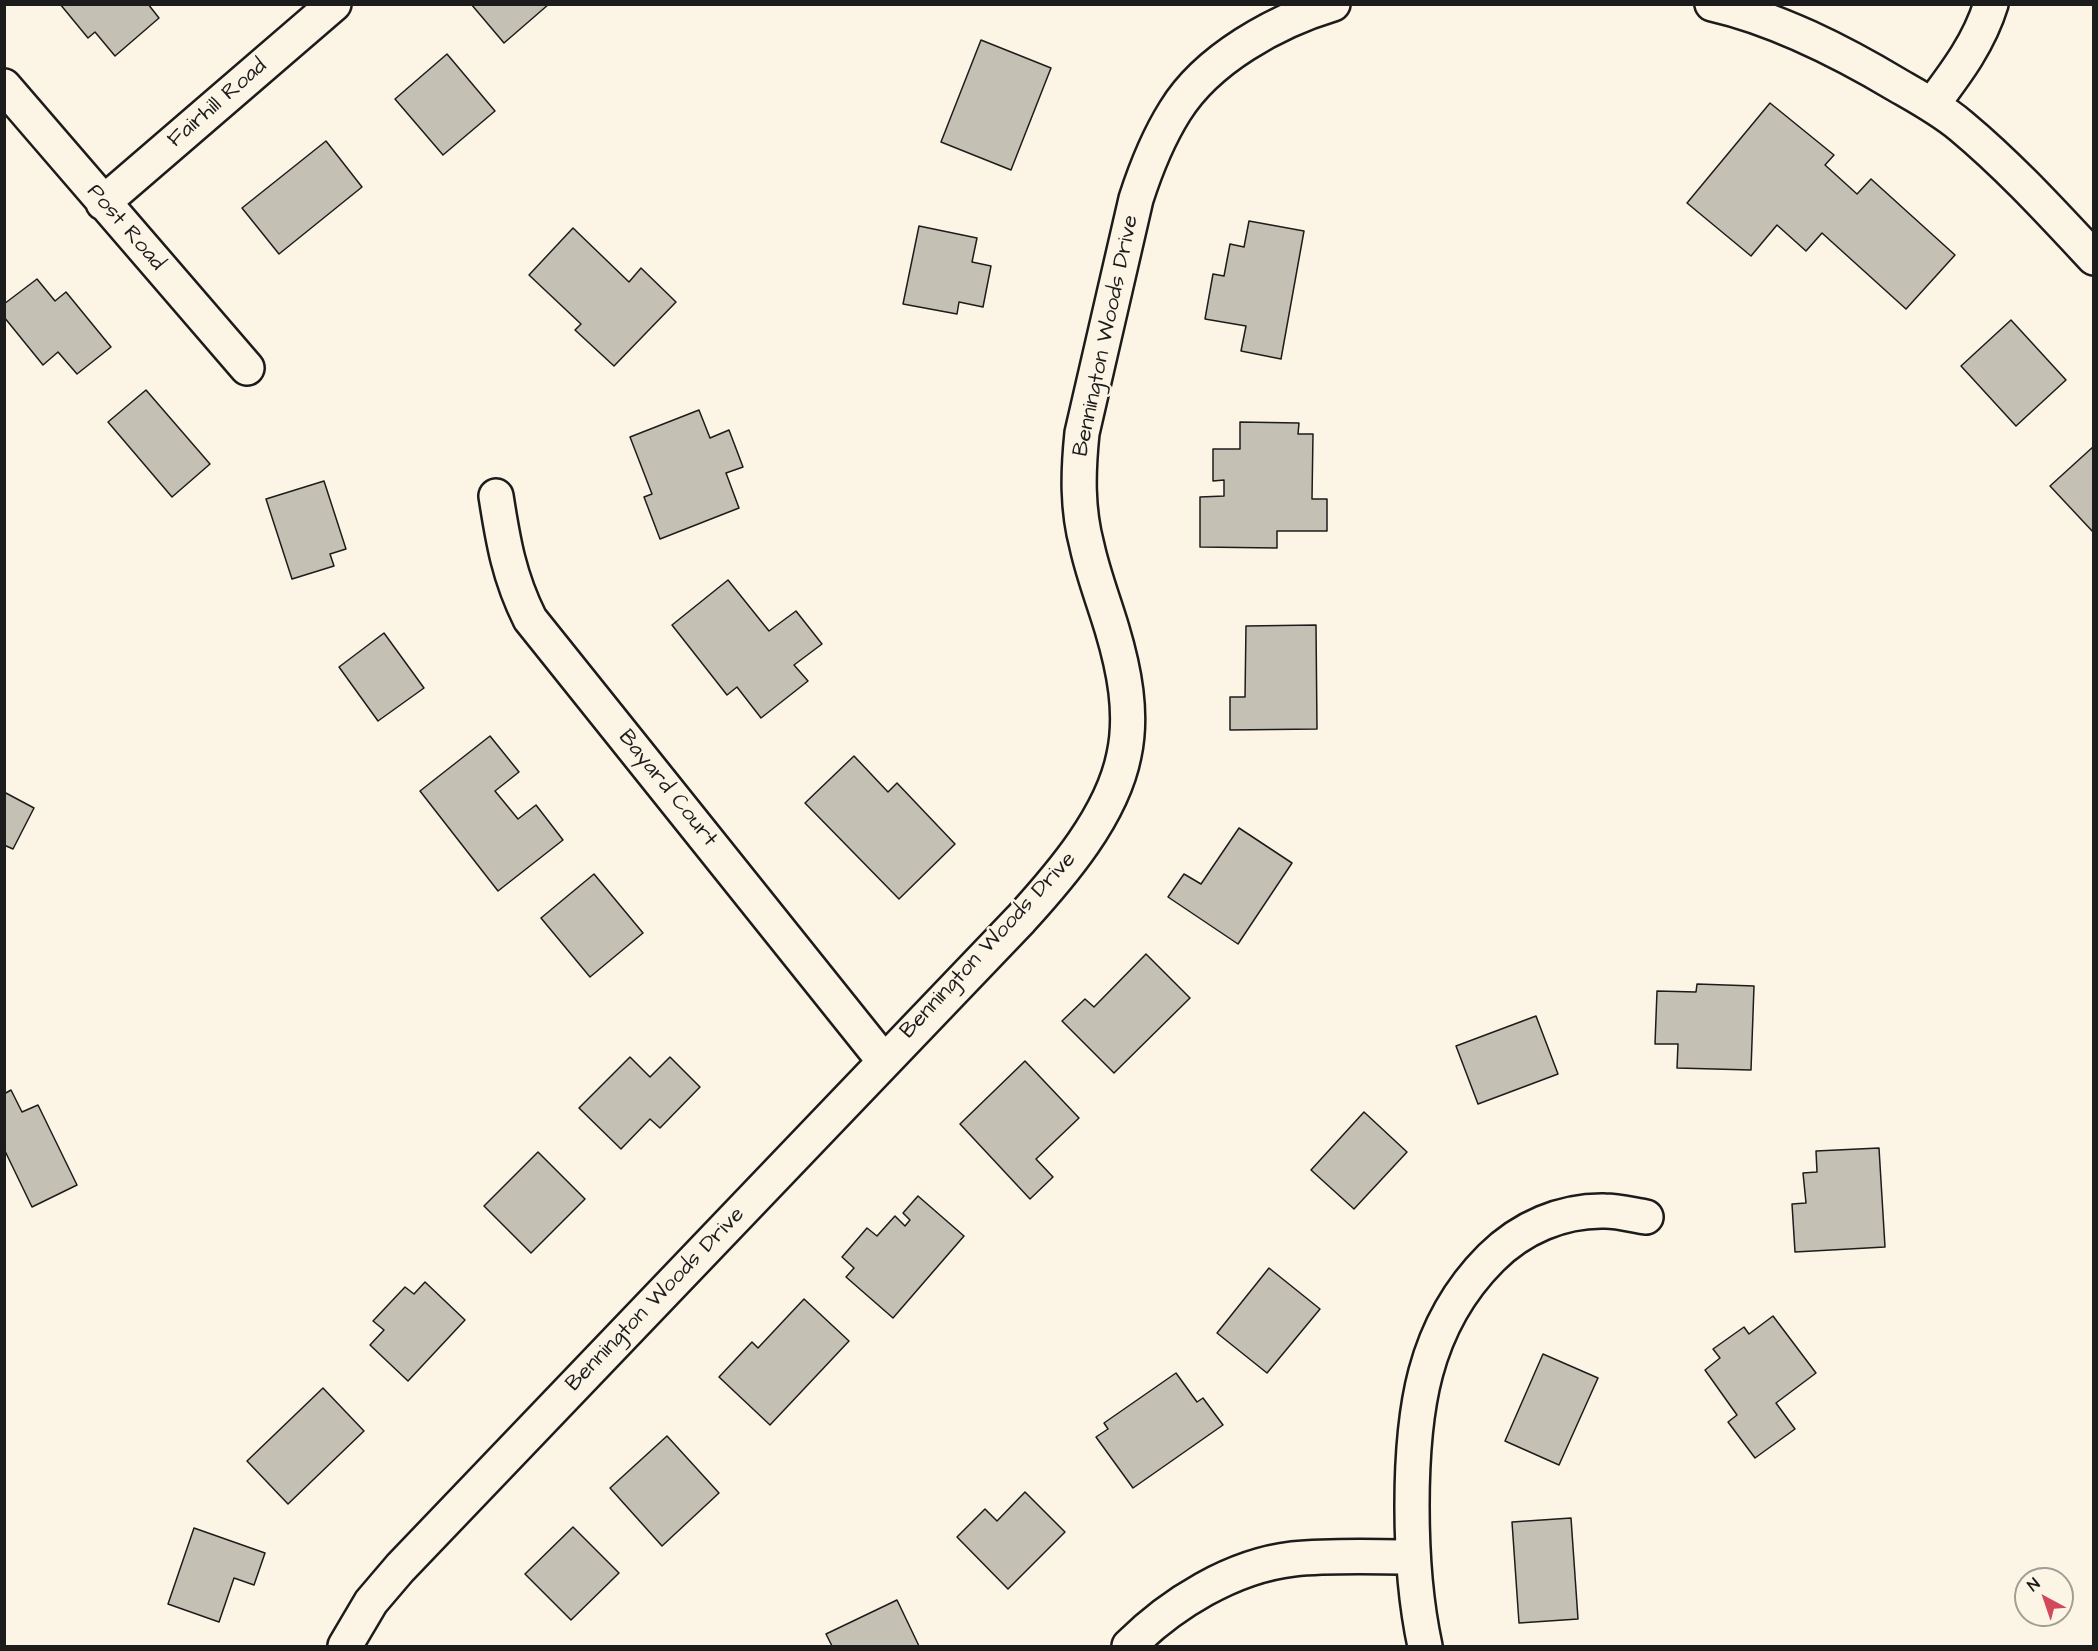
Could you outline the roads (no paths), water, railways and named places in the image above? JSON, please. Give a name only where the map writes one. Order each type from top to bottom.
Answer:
[{"type":"street","name":"Fairhill Road","points":[[103,203],[334,4]]},
{"type":"street","name":"Bennington Woods Drive","points":[[345,1647],[371,1602],[400,1568],[1021,919],[1071,862],[1089,835],[1105,805],[1124,755],[1127,703],[1123,667],[1086,546],[1079,499],[1078,471],[1082,433],[1136,199],[1146,168],[1176,109],[1193,87],[1214,67],[1261,35],[1287,21],[1333,4]]},
{"type":"street","points":[[1712,4],[1755,16],[1821,45],[1879,74],[1932,105],[1959,124],[1995,155],[2094,258]]},
{"type":"street","points":[[1932,105],[1960,69],[1974,46],[1991,4]]},
{"type":"street","name":"Post Road","points":[[4,86],[247,368]]},
{"type":"street","name":"Bayard Court","points":[[496,496],[504,550],[519,596],[530,619],[884,1061]]},
{"type":"street","points":[[1425,1647],[1418,1612],[1412,1557],[1413,1446],[1422,1380],[1444,1321],[1459,1295],[1481,1268],[1521,1232],[1539,1224],[1580,1213],[1606,1211],[1646,1217]]},
{"type":"street","points":[[1129,1647],[1158,1620],[1204,1589],[1264,1565],[1291,1559],[1322,1557],[1412,1557]]}]
